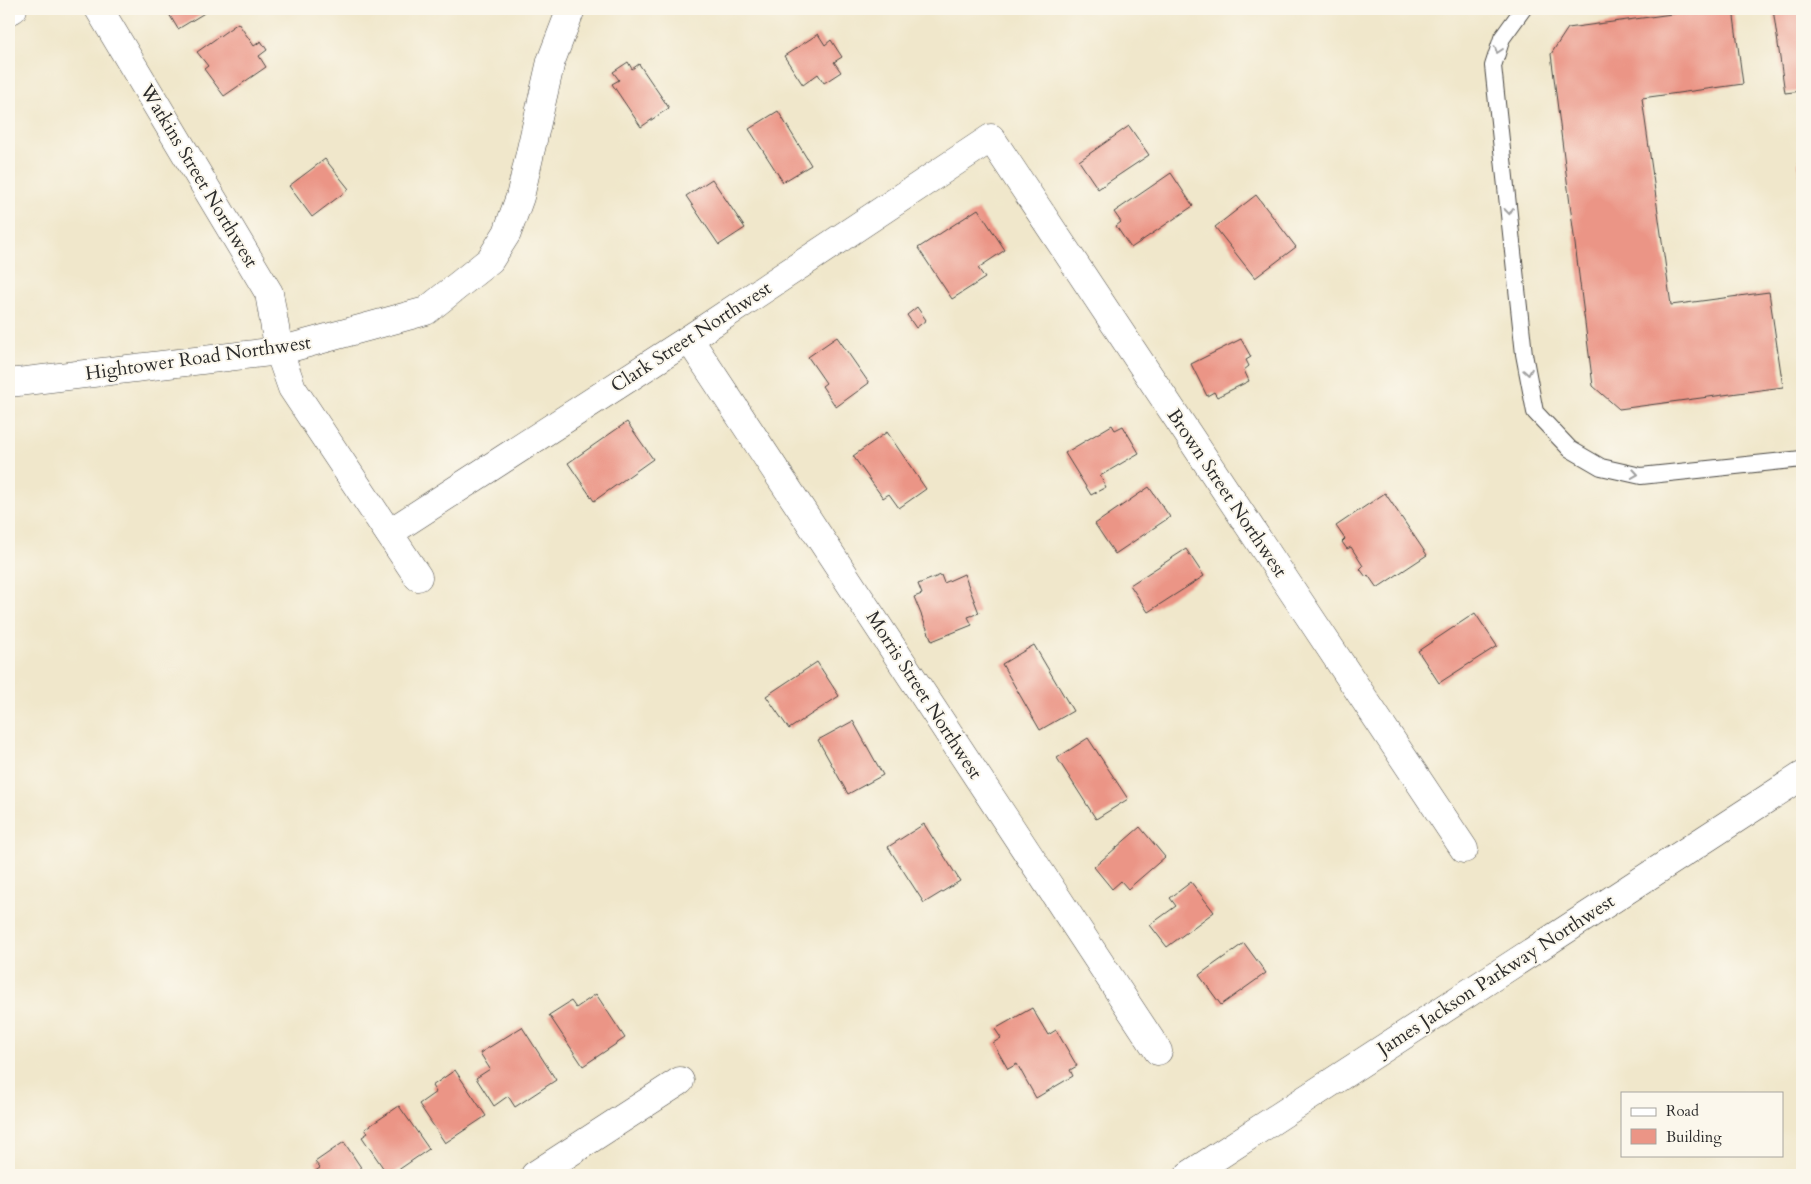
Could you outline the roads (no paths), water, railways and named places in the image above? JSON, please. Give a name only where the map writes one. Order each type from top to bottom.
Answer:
[{"type":"street","points":[[9,11],[13,9]]},
{"type":"street","name":"Watkins Street Northwest","points":[[98,9],[269,294],[279,351],[292,388],[418,577]]},
{"type":"street","name":"Hightower Road Northwest","points":[[9,384],[279,351],[426,311],[490,260],[507,233],[520,197],[551,61],[571,9]]},
{"type":"street","name":"Clark Street Northwest","points":[[389,534],[689,339],[991,138]]},
{"type":"street","name":"Brown Street Northwest","points":[[991,138],[1464,849]]},
{"type":"street","name":"Morris Street Northwest","points":[[689,339],[1158,1051]]},
{"type":"street","name":"James Jackson Parkway Northwest","points":[[1189,1175],[1802,776]]},
{"type":"street","points":[[534,1175],[680,1081]]},
{"type":"lane","points":[[1523,9],[1502,38],[1493,66],[1524,354],[1535,412],[1570,449],[1601,467],[1641,476],[1802,458]]}]
